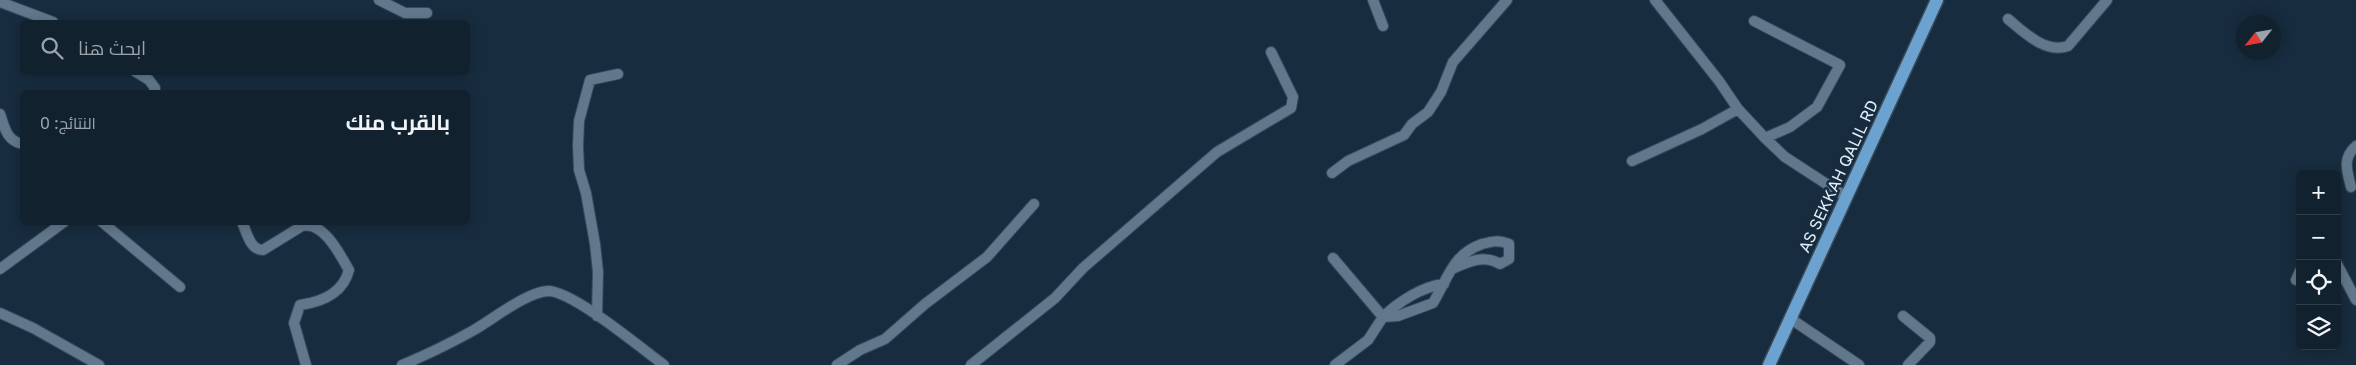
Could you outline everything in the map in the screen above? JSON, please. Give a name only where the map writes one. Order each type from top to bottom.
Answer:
[{"type":"main road","name":"AS SEKKAH QALIL RD","points":[[1768,365],[1791,319],[1845,196],[1937,0]]},
{"type":"street","points":[[378,0],[405,13],[427,13]]},
{"type":"street","points":[[1373,0],[1383,26]]},
{"type":"street","points":[[1332,173],[1348,161],[1404,135],[1412,124],[1428,112],[1441,92],[1453,62],[1507,0]]},
{"type":"street","points":[[1655,0],[1719,81],[1738,109],[1764,138],[1785,157],[1845,196]]},
{"type":"street","points":[[2008,19],[2040,44],[2061,49],[2068,46],[2107,0]]},
{"type":"street","points":[[0,2],[48,20]]},
{"type":"street","points":[[1754,21],[1840,65],[1817,107],[1790,127],[1764,138]]},
{"type":"street","points":[[971,365],[1055,298],[1083,268],[1217,152],[1291,108],[1293,97],[1271,52]]},
{"type":"street","points":[[597,316],[598,272],[586,193],[579,170],[579,121],[590,80],[618,74]]},
{"type":"street","points":[[141,75],[149,80],[154,90]]},
{"type":"street","points":[[1632,162],[1702,129],[1738,109]]},
{"type":"street","points":[[0,114],[7,136],[11,140],[20,143]]},
{"type":"street","points":[[2351,187],[2346,160],[2350,151],[2356,146]]},
{"type":"street","points":[[837,365],[860,350],[885,339],[925,304],[988,256],[1034,204]]},
{"type":"street","points":[[0,269],[60,225]]},
{"type":"street","points":[[106,225],[180,287]]},
{"type":"street","points":[[243,225],[253,246],[259,250],[263,250],[302,226],[308,225],[318,228],[337,251],[348,270],[346,280],[334,294],[300,306],[295,315],[294,322],[306,365]]},
{"type":"street","points":[[1383,317],[1398,316],[1433,303],[1456,259],[1469,248],[1497,240],[1509,244],[1509,259],[1500,264],[1491,259],[1474,260],[1452,269]]},
{"type":"street","points":[[1334,258],[1383,317]]},
{"type":"street","points":[[2341,272],[2356,300]]},
{"type":"street","points":[[1335,365],[1349,361],[1368,340],[1383,317],[1394,305],[1433,285],[1444,284]]},
{"type":"street","points":[[402,365],[473,330],[535,294],[550,291],[570,299],[597,316],[664,365]]},
{"type":"street","points":[[1417,294],[1433,303]]},
{"type":"street","points":[[0,313],[33,328],[99,365]]},
{"type":"street","points":[[1903,316],[1930,338],[1930,342],[1908,365]]},
{"type":"street","points":[[1791,319],[1859,365]]}]
